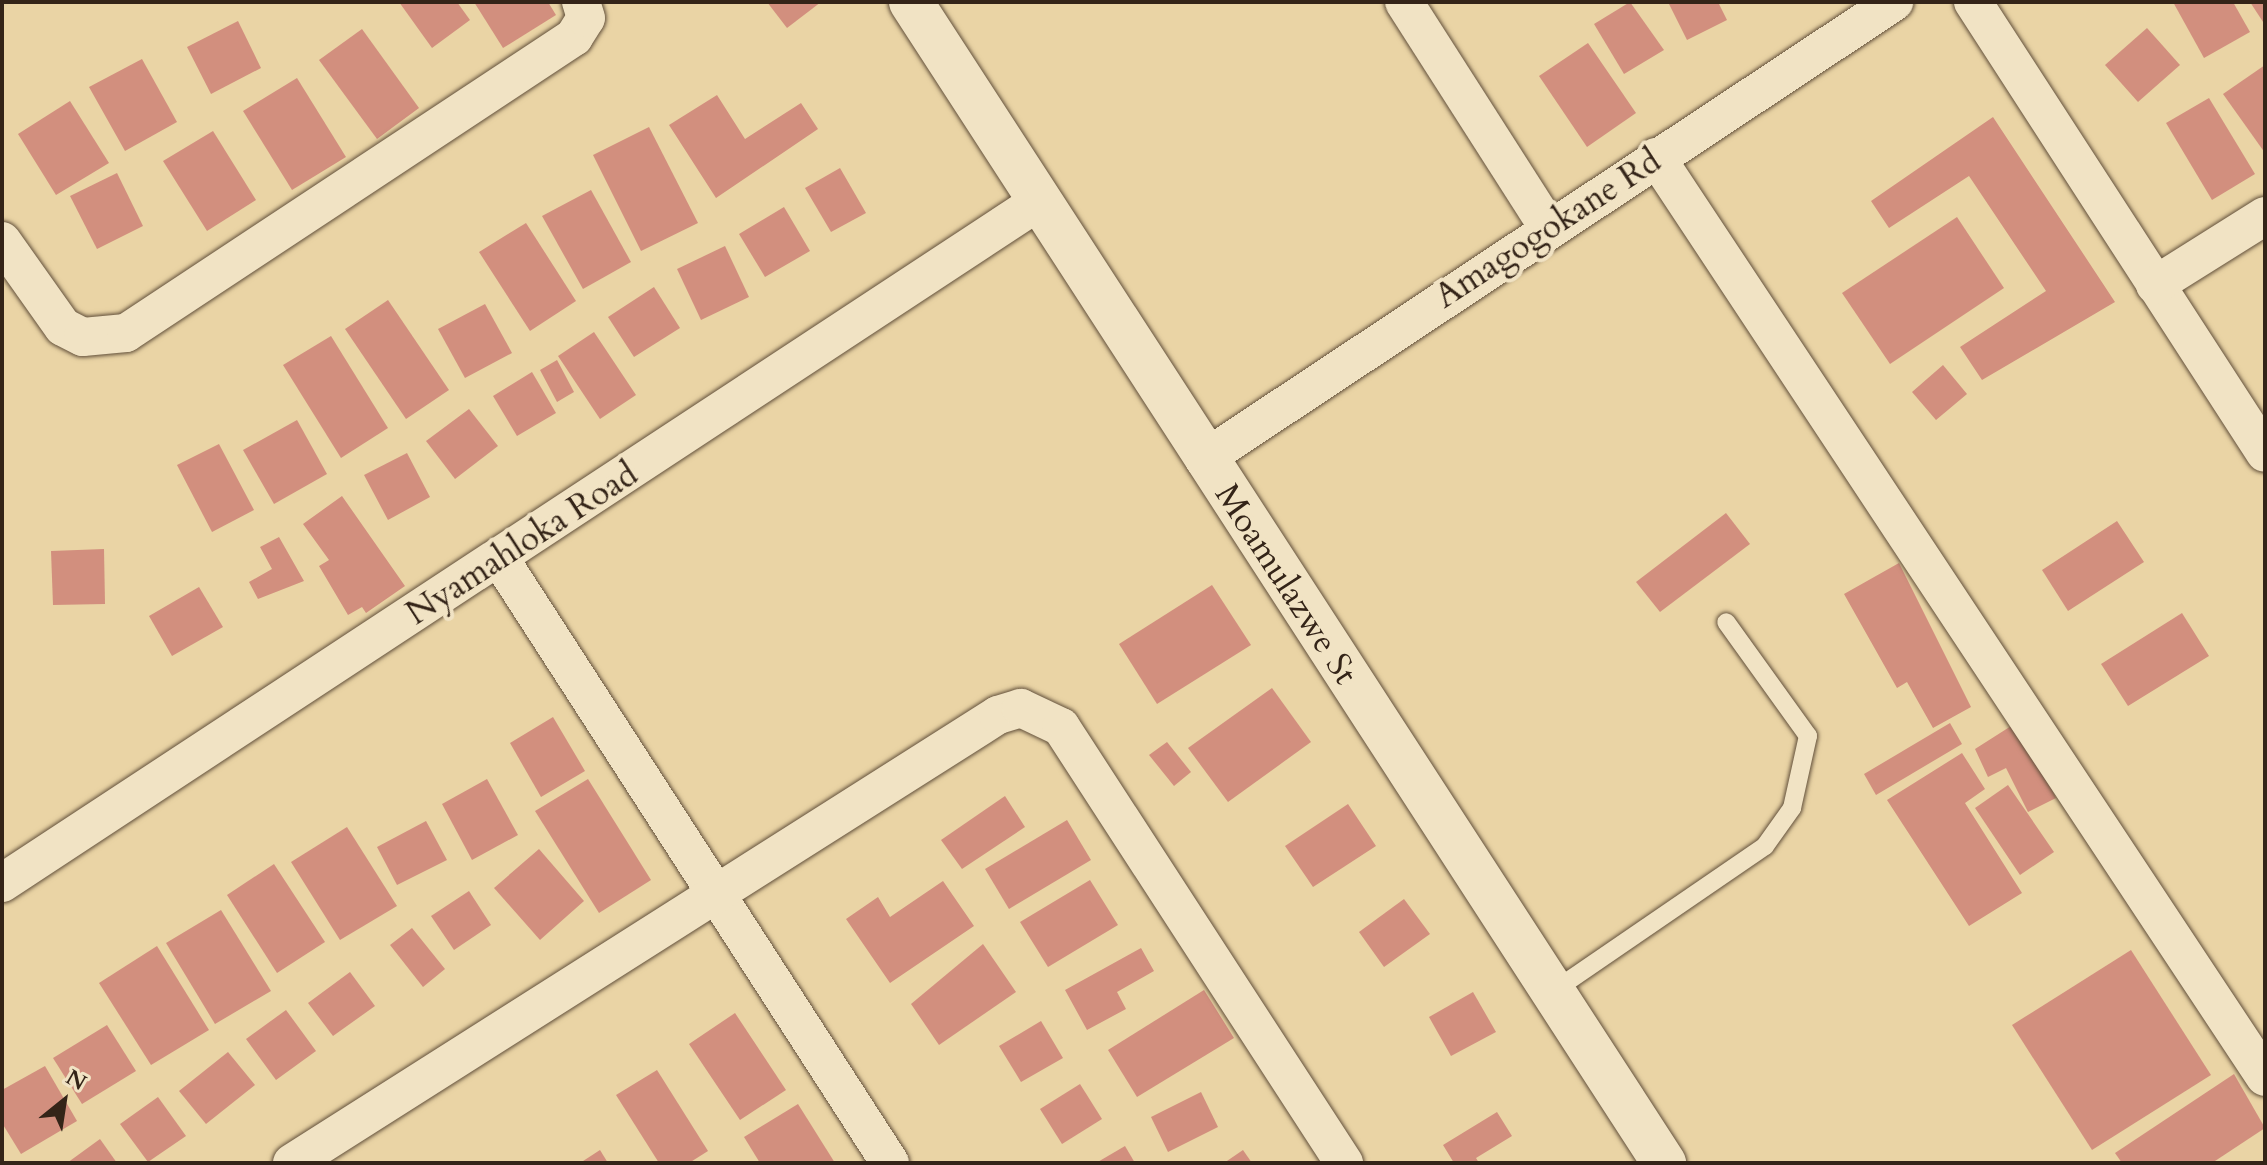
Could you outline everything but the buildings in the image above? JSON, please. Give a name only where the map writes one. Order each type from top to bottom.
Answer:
[{"type":"street","points":[[2,241],[63,327],[83,337],[126,333],[574,37],[586,18],[581,2]]},
{"type":"street","name":"Moamulazwe St","points":[[911,2],[1204,459],[1664,1163]]},
{"type":"street","points":[[1404,2],[1548,227]]},
{"type":"street","name":"Amagogokane Rd","points":[[1204,459],[1548,227],[1894,2]]},
{"type":"street","points":[[1973,2],[2265,453]]},
{"type":"street","points":[[1656,157],[2265,1077]]},
{"type":"street","name":"Nyamahloka Road","points":[[2,883],[500,559],[1040,201]]},
{"type":"street","points":[[2155,285],[2265,216]]},
{"type":"street","points":[[500,559],[890,1163]]},
{"type":"street","points":[[292,1163],[714,892],[998,715],[1041,711],[1061,727],[1344,1163]]},
{"type":"lane","points":[[1552,992],[1765,846],[1792,808],[1808,736],[1726,622]]}]
